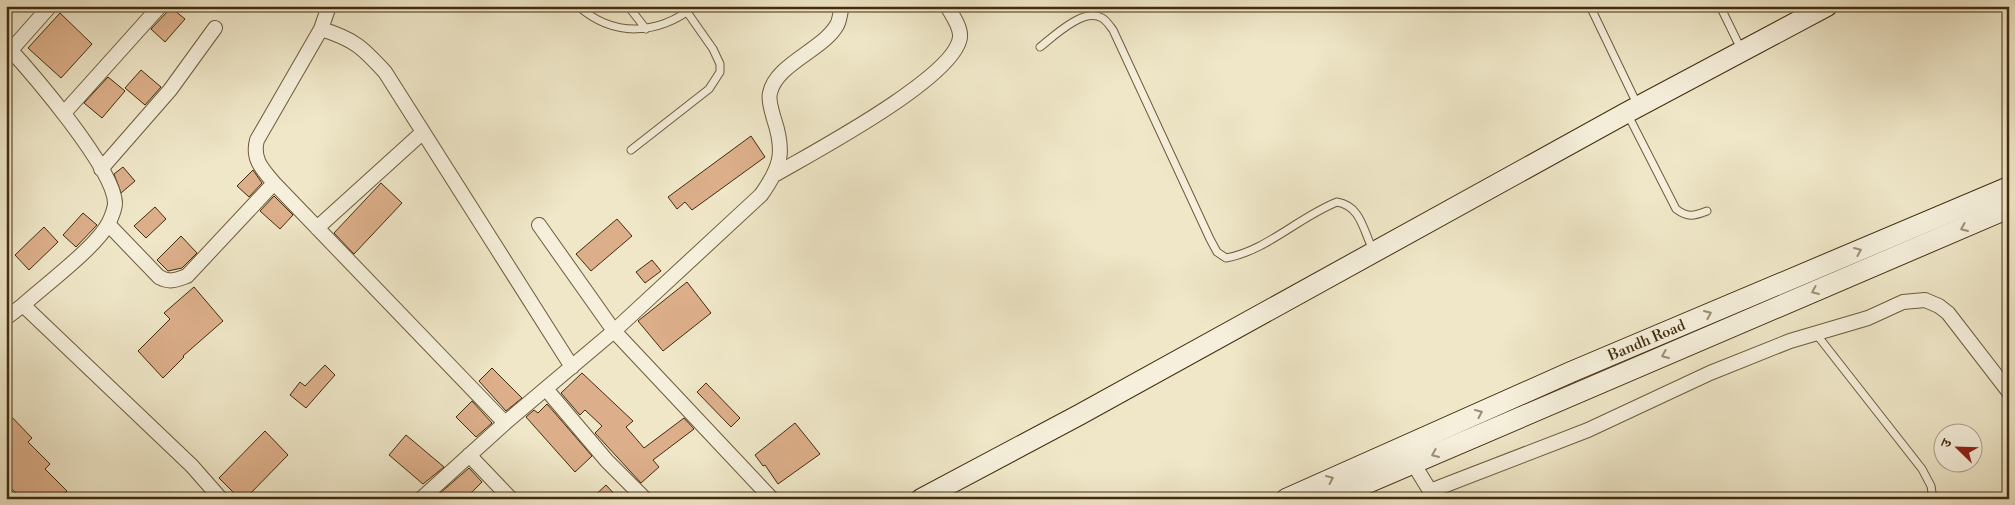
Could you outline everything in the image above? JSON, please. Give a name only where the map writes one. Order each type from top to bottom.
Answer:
[{"type":"main road","points":[[921,499],[1079,415],[1632,109],[1827,6]]},
{"type":"main road","name":"Bandh Road","points":[[1286,499],[1571,372],[2009,187]]},
{"type":"main road","name":"Bandh Road","points":[[1330,499],[2009,208]]},
{"type":"street","points":[[6,318],[97,238],[108,224],[115,204],[111,188],[101,169],[64,113],[9,47],[50,6]]},
{"type":"street","points":[[64,113],[160,6]]},
{"type":"street","points":[[329,6],[321,29],[257,140],[254,150],[255,158],[274,182],[505,423]]},
{"type":"street","points":[[421,499],[505,423],[614,331],[761,194],[776,174],[781,155],[779,134],[772,113],[769,93],[776,79],[826,39],[838,24],[842,6]]},
{"type":"street","points":[[776,174],[898,101],[949,58],[960,39],[960,30],[947,6]]},
{"type":"street","points":[[101,169],[170,90],[215,28]]},
{"type":"street","points":[[321,29],[344,36],[362,48],[385,72],[572,367]]},
{"type":"street","points":[[318,228],[423,132]]},
{"type":"street","points":[[108,224],[159,277],[168,282],[177,280],[187,276],[274,182]]},
{"type":"street","points":[[539,225],[614,331],[772,499]]},
{"type":"street","points":[[1413,463],[1432,495],[1588,430],[1710,373],[1790,341],[1817,335],[1868,318],[1902,302],[1925,300],[1939,306],[1948,314],[2009,392]]},
{"type":"street","points":[[23,305],[192,466],[217,497]]},
{"type":"street","points":[[546,389],[607,461],[645,499]]},
{"type":"street","points":[[469,455],[511,499]]},
{"type":"lane","points":[[578,6],[597,21],[626,30],[646,29],[669,23],[694,6]]},
{"type":"lane","points":[[628,6],[646,29]]},
{"type":"lane","points":[[1590,6],[1632,109],[1676,209],[1687,216],[1707,211]]},
{"type":"lane","points":[[1720,6],[1743,52]]},
{"type":"lane","points":[[630,150],[709,90],[720,72],[720,64],[713,49],[687,12]]},
{"type":"lane","points":[[1040,47],[1075,21],[1090,15],[1102,18],[1113,30],[1216,252],[1226,258],[1238,256],[1336,202],[1348,204],[1357,212],[1373,251]]},
{"type":"lane","points":[[1817,335],[1922,469],[1931,486],[1933,499]]},
{"type":"building","points":[[169,6],[185,19],[165,42],[151,29],[167,12]]},
{"type":"building","points":[[60,13],[92,44],[61,78],[28,48]]},
{"type":"building","points":[[141,70],[161,87],[145,105],[125,88]]},
{"type":"building","points":[[108,77],[125,91],[102,118],[84,103]]},
{"type":"building","points":[[751,136],[765,157],[692,210],[685,202],[677,209],[668,197]]},
{"type":"building","points":[[123,167],[135,181],[121,193],[114,174]]},
{"type":"building","points":[[253,170],[262,183],[249,197],[237,186]]},
{"type":"building","points":[[381,183],[402,203],[354,254],[334,233]]},
{"type":"building","points":[[274,196],[293,215],[280,229],[260,211]]},
{"type":"building","points":[[155,207],[166,219],[146,238],[134,226]]},
{"type":"building","points":[[83,213],[97,225],[76,247],[63,235]]},
{"type":"building","points":[[617,219],[632,236],[591,271],[576,254]]},
{"type":"building","points":[[44,227],[58,242],[29,270],[15,255]]},
{"type":"building","points":[[181,236],[197,253],[182,268],[168,271],[157,260]]},
{"type":"building","points":[[652,260],[661,271],[645,283],[636,272]]},
{"type":"building","points":[[687,282],[711,313],[663,351],[638,321]]},
{"type":"building","points":[[194,287],[223,321],[183,356],[163,378],[138,351],[170,319],[164,313]]},
{"type":"building","points":[[325,365],[335,375],[306,408],[290,395],[300,382],[305,386]]},
{"type":"building","points":[[492,368],[522,398],[506,411],[479,381]]},
{"type":"building","points":[[582,373],[633,421],[626,427],[644,448],[684,418],[694,429],[653,460],[659,467],[641,483],[595,433],[602,426],[585,410],[580,415],[561,393]]},
{"type":"building","points":[[706,383],[740,418],[731,427],[697,392]]},
{"type":"building","points":[[472,401],[492,423],[476,437],[456,417]]},
{"type":"building","points":[[547,404],[592,456],[575,472],[526,417],[534,410],[538,413]]},
{"type":"building","points":[[6,411],[32,438],[28,442],[50,464],[45,469],[67,491],[59,499],[22,499],[6,483]]},
{"type":"building","points":[[795,423],[820,454],[778,484],[765,465],[763,466],[755,455]]},
{"type":"building","points":[[265,431],[288,455],[245,499],[240,499],[219,478]]},
{"type":"building","points":[[406,435],[444,467],[423,484],[389,455]]},
{"type":"building","points":[[469,468],[482,482],[465,499],[444,499],[439,494]]},
{"type":"building","points":[[606,485],[619,499],[591,499]]}]
